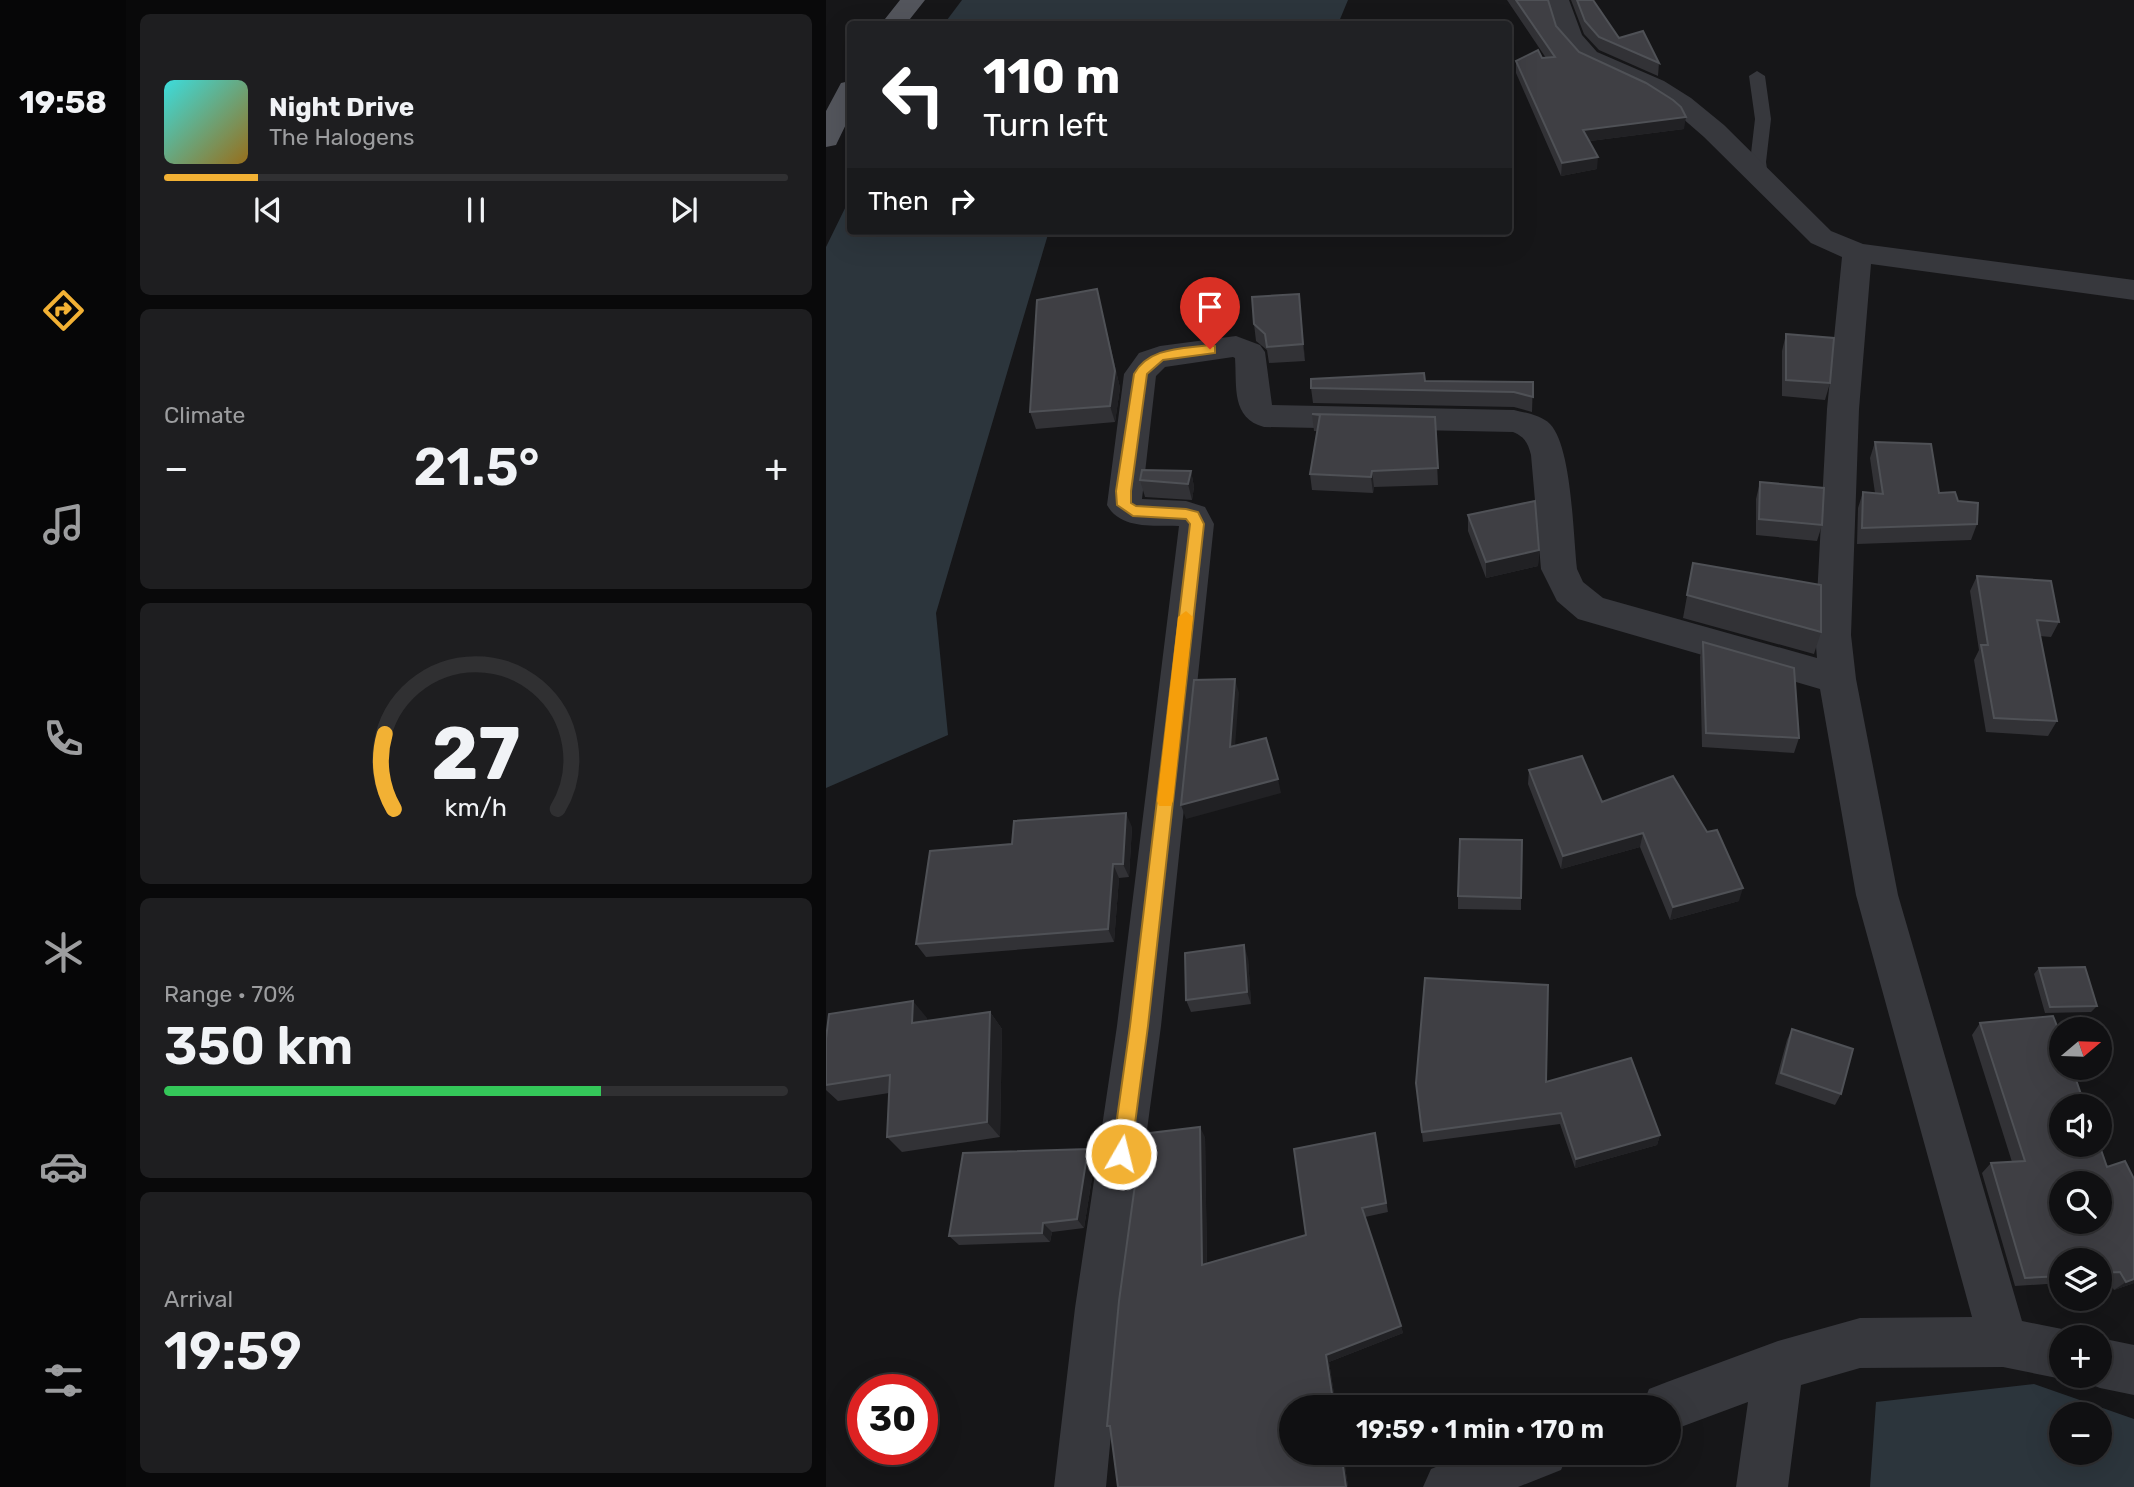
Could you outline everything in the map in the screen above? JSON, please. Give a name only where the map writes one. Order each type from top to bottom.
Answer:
[{"type":"main road","points":[[895,21],[913,0]]},
{"type":"main road","points":[[826,139],[847,95]]},
{"type":"street","points":[[1558,0],[1570,37],[1588,57],[1656,87],[1682,104],[1822,237],[1857,253],[2134,290]]},
{"type":"street","points":[[1857,253],[1843,409],[1833,635],[1836,679],[1877,895],[2003,1342]]},
{"type":"street","points":[[1080,1487],[1099,1308],[1139,1026],[1197,524],[1193,516],[1186,514],[1133,511],[1124,505],[1140,374],[1150,361],[1160,356],[1236,346],[1244,348],[1251,358],[1254,407],[1264,416],[1514,421],[1533,426],[1544,439],[1548,454],[1559,569],[1570,591],[1591,609],[1836,679]]},
{"type":"street","points":[[1681,1402],[1778,1366],[1860,1343],[2003,1342],[2049,1351]]},
{"type":"street","points":[[2112,1365],[2134,1370]]},
{"type":"street","points":[[1762,1487],[1778,1366]]},
{"type":"street","points":[[1450,1487],[1508,1465]]},
{"type":"lane","points":[[1757,76],[1763,119],[1758,162],[1760,176]]},
{"type":"shaded area","points":[[962,0],[1348,0],[1339,21],[946,21]]},
{"type":"shaded area","points":[[847,204],[847,235],[1048,235],[936,613],[948,735],[826,788],[826,247]]},
{"type":"shaded area","points":[[2034,1384],[2085,1402],[2049,1402],[2049,1465],[2112,1465],[2112,1411],[2134,1419],[2134,1487],[1870,1487],[1876,1402]]},
{"type":"building","points":[[1516,0],[1548,0],[1556,26],[1579,52],[1646,83],[1673,100],[1681,107],[1686,117],[1583,130],[1598,157],[1562,163],[1516,61],[1538,50],[1542,58],[1555,57]]},
{"type":"building","points":[[1577,0],[1593,0],[1619,38],[1643,31],[1659,63],[1599,37],[1585,21]]},
{"type":"building","points":[[1097,289],[1115,371],[1110,406],[1030,412],[1037,300]]},
{"type":"building","points":[[1299,294],[1303,344],[1267,347],[1265,334],[1254,324],[1252,297]]},
{"type":"building","points":[[1786,334],[1834,338],[1830,383],[1786,380]]},
{"type":"building","points":[[1424,373],[1425,381],[1533,382],[1533,397],[1514,392],[1311,388],[1311,379]]},
{"type":"building","points":[[1312,414],[1435,417],[1438,468],[1372,471],[1371,477],[1310,474],[1320,415]]},
{"type":"building","points":[[1875,442],[1931,444],[1939,493],[1955,492],[1958,501],[1978,503],[1977,524],[1862,528],[1863,492],[1883,494]]},
{"type":"building","points":[[1142,470],[1191,471],[1188,484],[1140,480]]},
{"type":"building","points":[[1760,482],[1824,488],[1822,525],[1759,519]]},
{"type":"building","points":[[1535,501],[1539,550],[1486,562],[1468,515]]},
{"type":"building","points":[[1693,563],[1821,585],[1821,632],[1687,595]]},
{"type":"building","points":[[1977,576],[2051,581],[2059,622],[2037,620],[2057,721],[1994,718],[1981,645],[1988,645]]},
{"type":"building","points":[[1703,642],[1794,668],[1799,738],[1706,733]]},
{"type":"building","points":[[1235,679],[1230,747],[1266,738],[1278,779],[1181,805],[1194,680]]},
{"type":"building","points":[[1582,756],[1602,802],[1673,776],[1707,832],[1717,830],[1743,888],[1673,907],[1643,833],[1563,856],[1529,770]]},
{"type":"building","points":[[1126,813],[1123,864],[1113,864],[1108,929],[916,944],[930,851],[1012,844],[1014,821]]},
{"type":"building","points":[[1460,839],[1522,840],[1521,898],[1458,896]]},
{"type":"building","points":[[1244,945],[1247,992],[1186,1000],[1185,953]]},
{"type":"building","points":[[2085,967],[2097,1006],[2050,1007],[2039,968]]},
{"type":"building","points":[[1425,978],[1548,985],[1546,1082],[1631,1058],[1660,1135],[1576,1159],[1561,1113],[1422,1132],[1416,1083]]},
{"type":"building","points":[[913,1001],[912,1023],[990,1012],[987,1122],[887,1137],[890,1075],[826,1085],[829,1014]]},
{"type":"building","points":[[2053,1016],[2049,1017],[2049,1080],[2076,1080],[2081,1094],[2049,1094],[2049,1157],[2104,1157],[2107,1167],[2125,1161],[2134,1179],[2134,1279],[2126,1282],[2120,1272],[2112,1272],[2112,1248],[2049,1248],[2049,1277],[2025,1278],[1991,1163],[2025,1161],[1980,1023]]},
{"type":"building","points":[[1792,1029],[1853,1049],[1841,1094],[1781,1073]]},
{"type":"building","points":[[1200,1127],[1202,1265],[1306,1235],[1294,1149],[1375,1133],[1386,1203],[1362,1208],[1401,1326],[1326,1355],[1332,1395],[1279,1395],[1279,1465],[1343,1465],[1346,1487],[1118,1487],[1110,1426],[1107,1426],[1119,1301],[1142,1134]]},
{"type":"building","points":[[1088,1149],[1077,1219],[1043,1223],[1042,1233],[949,1236],[963,1153]]},
{"type":"slow traffic","points":[[1165,801],[1186,617]]},
{"type":"route","points":[[1121,1154],[1139,1026],[1197,524],[1193,516],[1186,514],[1133,511],[1127,509],[1123,500],[1140,374],[1144,367],[1160,356],[1210,349]]}]
